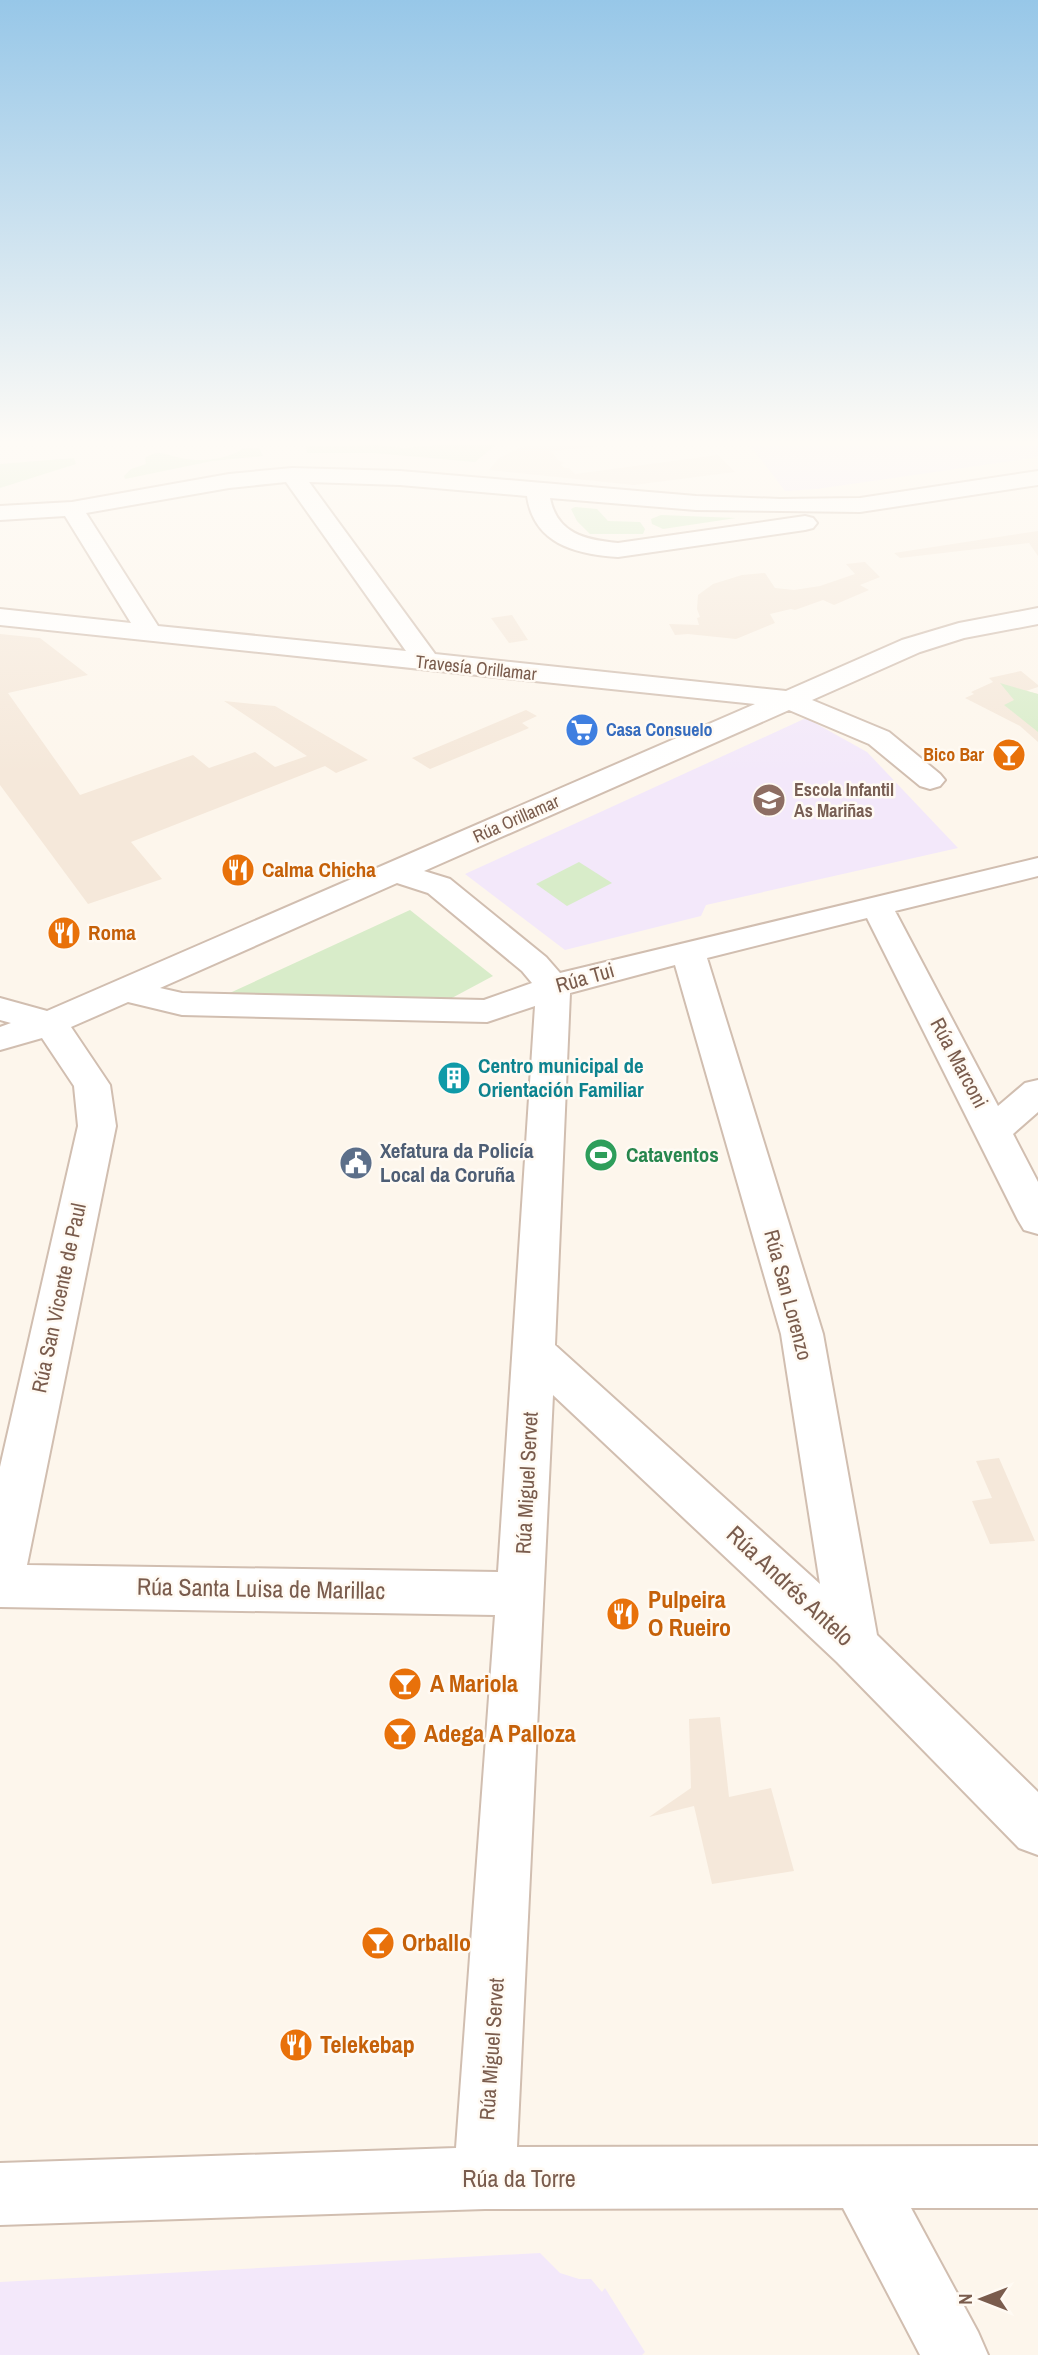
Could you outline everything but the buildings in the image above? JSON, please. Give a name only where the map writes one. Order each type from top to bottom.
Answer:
[{"type":"street","points":[[101,555],[150,633]]},
{"type":"street","points":[[350,555],[428,663]]},
{"type":"street","name":"Rúa Orillamar","points":[[13,1024],[125,990],[911,646],[959,631],[1038,616]]},
{"type":"street","name":"Travesía Orillamar","points":[[0,617],[787,699],[879,738],[930,780]]},
{"type":"street","name":"Rúa Tui","points":[[125,990],[183,1004],[487,1011],[553,987],[688,951],[1038,867]]},
{"type":"street","points":[[396,872],[439,886],[534,964],[553,987]]},
{"type":"street","name":"Rúa Marconi","points":[[877,907],[1038,1220]]},
{"type":"street","name":"Rúa San Lorenzo","points":[[688,951],[802,1334],[854,1646]]},
{"type":"street","name":"Rúa Miguel Servet","points":[[485,2178],[521,1594],[553,987]]},
{"type":"street","name":"Rúa San Vicente de Paul","points":[[0,1585],[11,1521],[97,1126],[92,1085],[13,1024]]},
{"type":"street","points":[[994,1130],[1038,1092]]},
{"type":"street","name":"Rúa Andrés Antelo","points":[[534,1351],[854,1646],[1038,1829]]},
{"type":"street","name":"Rúa Santa Luisa de Marillac","points":[[0,1585],[521,1594]]},
{"type":"street","name":"Rúa da Torre","points":[[0,2194],[485,2178],[1038,2177]]},
{"type":"street","points":[[860,2179],[955,2355]]},
{"type":"shaded area","points":[[896,555],[927,555],[900,558]]},
{"type":"shaded area","points":[[865,562],[880,577],[860,585],[869,590],[834,605],[823,600],[795,610],[770,614],[775,623],[736,639],[675,635],[669,624],[699,625],[698,595],[713,584],[742,575],[765,573],[775,588],[794,590],[820,586],[855,574],[846,564]]},
{"type":"shaded area","points":[[512,615],[528,640],[509,643],[491,618]]},
{"type":"shaded area","points":[[0,634],[40,638],[88,675],[8,693],[80,795],[193,755],[209,768],[255,752],[275,767],[307,756],[224,701],[275,706],[368,760],[336,773],[325,766],[131,842],[162,879],[88,904],[0,785]]},
{"type":"shaded area","points":[[1021,671],[1038,685],[1026,691],[1038,694],[1038,742],[1020,726],[965,698],[974,694],[971,692],[993,682],[989,678]]},
{"type":"shaded area","points":[[526,710],[537,716],[522,723],[529,728],[515,734],[430,769],[412,758]]},
{"type":"shaded area","name":"Escola Infantil As Mariñas","points":[[806,718],[867,752],[958,848],[706,905],[701,916],[565,950],[465,874]]},
{"type":"shaded area","points":[[999,1458],[1035,1541],[990,1544],[972,1501],[992,1498],[976,1461]]},
{"type":"shaded area","points":[[720,1717],[729,1797],[771,1788],[794,1871],[712,1884],[694,1806],[649,1817],[691,1788],[689,1719]]},
{"type":"shaded area","points":[[540,2253],[560,2273],[579,2279],[591,2279],[602,2292],[605,2288],[645,2352],[642,2355],[0,2355],[0,2282]]},
{"type":"green space","points":[[1000,683],[1038,694],[1038,732],[1004,705],[1014,700]]},
{"type":"green space","points":[[579,862],[612,883],[567,906],[536,884]]},
{"type":"green space","points":[[410,910],[493,976],[450,999],[221,997]]},
{"type":"place","name":"Casa Consuelo","points":[[582,730]]},
{"type":"place","name":"Bico Bar","points":[[1009,755]]},
{"type":"place","name":"Escola Infantil As Mariñas","points":[[769,800]]},
{"type":"place","name":"Calma Chicha","points":[[238,870]]},
{"type":"place","name":"Roma","points":[[64,933]]},
{"type":"place","name":"Centro municipal de Orientación Familiar","points":[[454,1078]]},
{"type":"place","name":"Cataventos","points":[[601,1155]]},
{"type":"place","name":"Xefatura da Policía Local da Coruña","points":[[356,1163]]},
{"type":"place","name":"Pulpeira O Rueiro","points":[[623,1614]]},
{"type":"place","name":"A Mariola","points":[[405,1684]]},
{"type":"place","name":"Adega A Palloza","points":[[400,1734]]},
{"type":"place","name":"Orballo","points":[[378,1943]]},
{"type":"place","name":"Telekebap","points":[[296,2045]]}]
